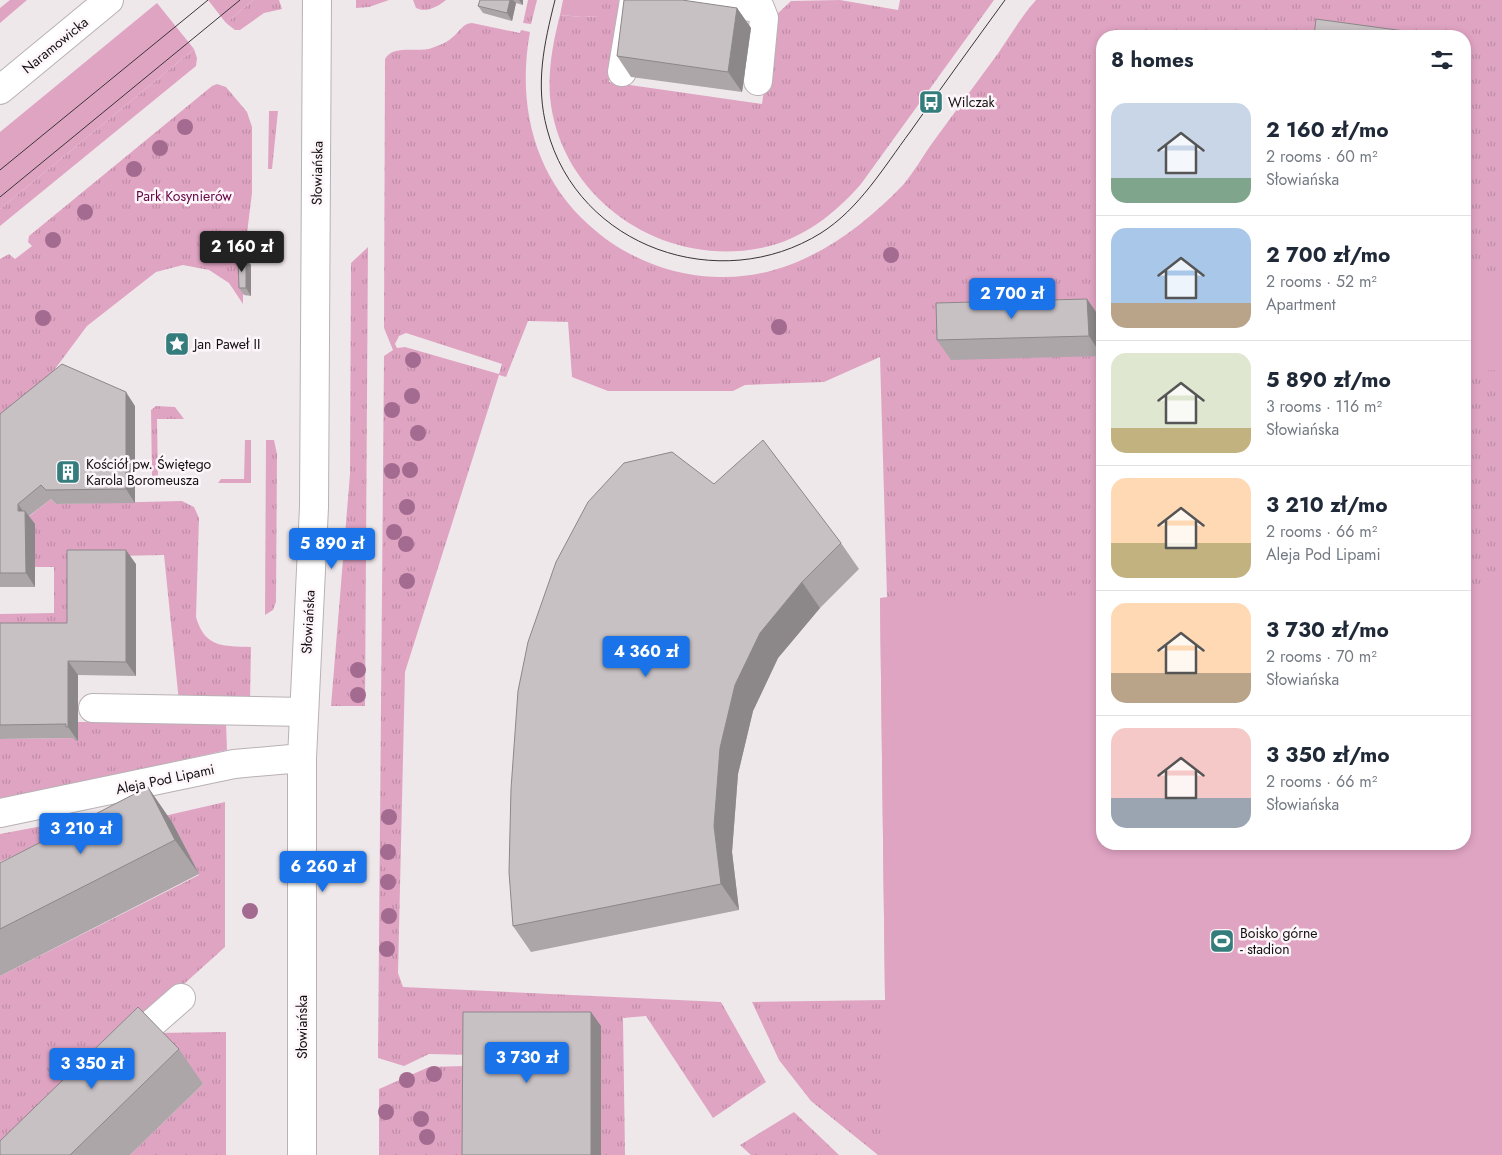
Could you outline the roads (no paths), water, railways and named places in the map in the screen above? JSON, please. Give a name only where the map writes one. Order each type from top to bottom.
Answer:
[{"type":"street","name":"Naramowicka","points":[[0,90],[109,0]]},
{"type":"street","name":"Słowiańska","points":[[302,1155],[302,758],[314,507],[316,0]]},
{"type":"street","points":[[622,72],[634,0]]},
{"type":"street","points":[[693,0],[760,8],[764,18],[758,81]]},
{"type":"street","points":[[93,708],[303,712]]},
{"type":"street","name":"Aleja Pod Lipami","points":[[0,812],[234,764],[302,758]]},
{"type":"street","points":[[109,1062],[181,998]]},
{"type":"tram line","points":[[0,170],[208,0]]},
{"type":"tram line","points":[[0,197],[240,0]]},
{"type":"tram line","points":[[555,0],[544,48],[541,80],[543,112],[547,129],[564,170],[589,204],[621,231],[658,249],[698,259],[740,260],[782,252],[821,233],[847,212],[870,187],[1005,0]]},
{"type":"place","name":"Wilczak","points":[[931,102]]},
{"type":"place","name":"Jan Paweł II","points":[[177,344]]},
{"type":"place","name":"Kościół pw. Świętego Karola Boromeusza","points":[[68,472]]},
{"type":"place","name":"Boisko górne - stadion","points":[[1222,941]]},
{"type":"park label","name":"Park Kosynierów","points":[[184,196]]}]
